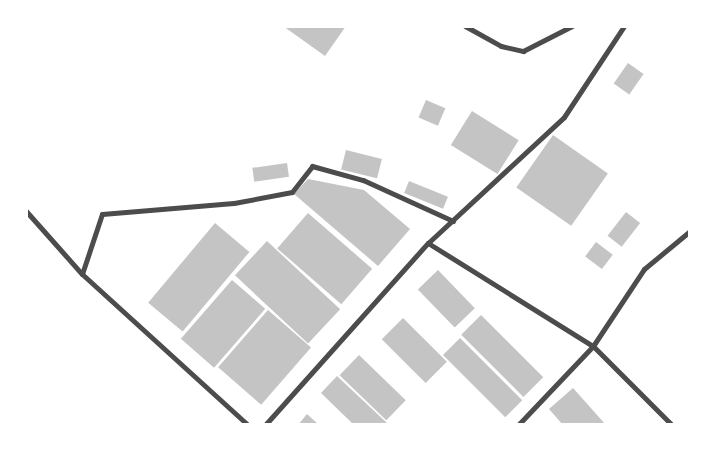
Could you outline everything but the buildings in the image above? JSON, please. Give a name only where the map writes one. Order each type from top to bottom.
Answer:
[{"type":"street","points":[[465,26],[500,46],[523,51],[572,26]]},
{"type":"street","points":[[265,425],[428,243],[564,118],[624,26]]},
{"type":"street","points":[[82,274],[102,214],[234,203],[292,192],[312,166],[363,180],[453,221]]},
{"type":"street","points":[[26,211],[82,274],[248,425]]},
{"type":"street","points":[[518,425],[593,346],[644,269],[690,232]]},
{"type":"street","points":[[428,243],[593,346],[672,425]]}]
